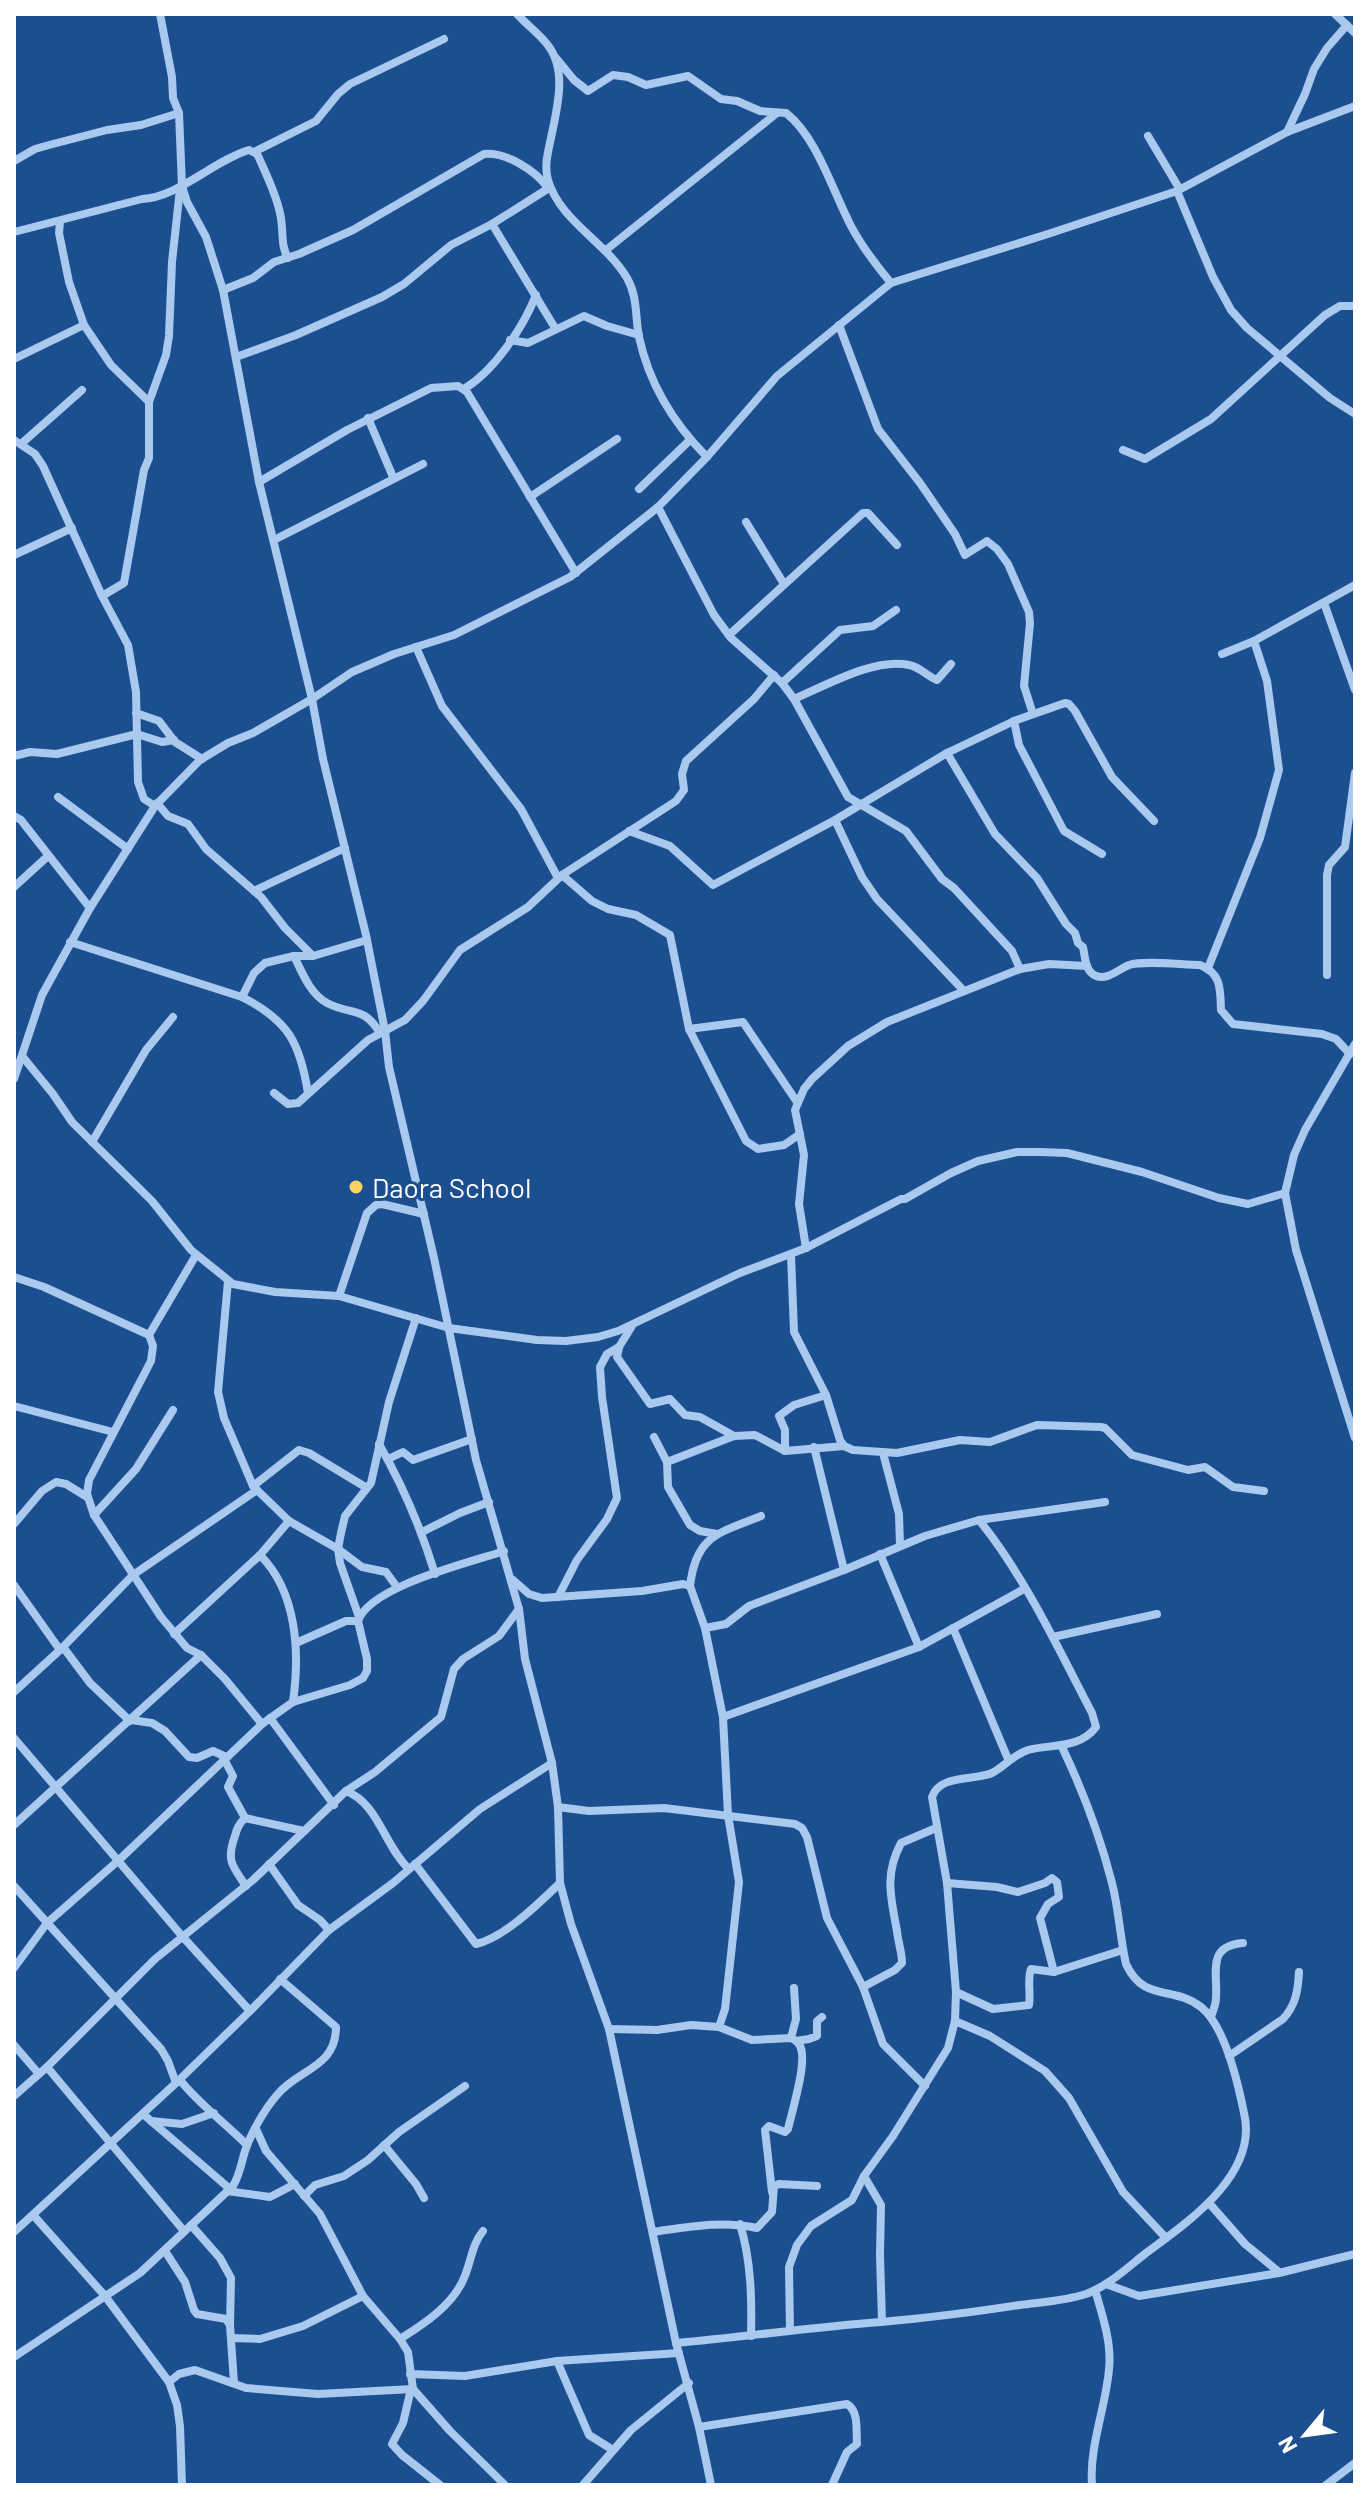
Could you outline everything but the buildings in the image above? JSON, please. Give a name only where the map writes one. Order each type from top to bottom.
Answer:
[{"type":"street","points":[[102,596],[124,583],[144,470],[149,458],[149,402],[166,355],[169,336],[172,262],[181,187],[179,113],[173,98],[160,14]]},
{"type":"street","points":[[517,14],[546,42],[574,80],[588,91],[613,75],[628,77],[646,85],[688,76],[721,99],[737,101],[760,111],[786,113],[802,130],[852,228],[891,283]]},
{"type":"street","points":[[1335,14],[1355,33]]},
{"type":"street","points":[[1287,132],[1314,69],[1347,25]]},
{"type":"street","points":[[254,152],[316,121],[350,84],[444,39]]},
{"type":"street","points":[[550,191],[546,160],[559,100],[558,68],[554,56]]},
{"type":"street","points":[[14,1079],[42,995],[70,942],[156,804],[202,759],[312,699],[352,672],[454,635],[576,573],[658,507],[707,457],[777,376],[891,283],[1178,189],[1287,132],[1355,106]]},
{"type":"street","points":[[606,250],[778,112]]},
{"type":"street","points":[[14,161],[35,149],[107,130],[141,125],[179,113]]},
{"type":"street","points":[[1148,136],[1178,189],[1213,277],[1231,310],[1247,328],[1330,398],[1355,414]]},
{"type":"street","points":[[14,232],[142,199],[153,199],[249,150],[259,158],[277,201],[283,225],[283,247],[288,258]]},
{"type":"street","points":[[223,290],[253,278],[274,262],[353,230],[484,154],[500,155],[529,169],[606,250],[627,279],[633,292],[639,335],[653,381],[690,440],[707,457]]},
{"type":"street","points":[[181,187],[206,237],[223,290],[259,482],[367,940],[389,1067],[472,1439],[512,1580],[525,1659],[552,1763],[558,1807],[560,1883],[571,1924],[609,2029],[676,2343],[689,2383],[711,2485]]},
{"type":"street","points":[[236,357],[296,335],[382,297],[404,284],[451,245],[550,191]]},
{"type":"street","points":[[60,222],[59,233],[69,282],[84,325],[111,365],[149,402]]},
{"type":"street","points":[[492,224],[555,328]]},
{"type":"street","points":[[464,389],[483,377],[510,340],[536,295]]},
{"type":"street","points":[[1123,450],[1145,459],[1203,426],[1333,309],[1355,306]]},
{"type":"street","points":[[510,340],[528,343],[584,316],[639,335]]},
{"type":"street","points":[[14,359],[84,325]]},
{"type":"street","points":[[839,325],[878,429],[920,483],[955,534],[965,555],[987,541],[1008,564],[1030,618],[1024,686],[1033,714]]},
{"type":"street","points":[[259,482],[368,418],[431,388],[453,386],[464,389],[576,573]]},
{"type":"street","points":[[82,390],[17,442],[35,454],[43,466],[102,596],[128,645],[136,692],[140,792],[144,799],[156,804],[168,816],[188,824],[206,849],[254,891],[313,956]]},
{"type":"street","points":[[368,418],[393,477]]},
{"type":"street","points":[[530,497],[617,439]]},
{"type":"street","points":[[639,489],[690,440]]},
{"type":"street","points":[[274,540],[423,464]]},
{"type":"street","points":[[658,507],[714,615],[746,653],[774,675],[794,699],[844,792],[852,801],[906,831],[942,879],[1012,951],[1020,969]]},
{"type":"street","points":[[729,635],[866,512],[897,545]]},
{"type":"street","points":[[746,522],[784,584]]},
{"type":"street","points":[[16,552],[72,528]]},
{"type":"street","points":[[1222,654],[1254,641],[1355,585]]},
{"type":"street","points":[[1324,603],[1355,690]]},
{"type":"street","points":[[782,683],[840,630],[873,626],[896,610]]},
{"type":"street","points":[[1208,968],[1260,838],[1279,770],[1266,676],[1254,641]]},
{"type":"street","points":[[416,647],[442,706],[521,809],[560,876],[592,901],[608,909],[636,915],[669,933],[689,1029],[746,1141],[758,1149],[784,1145],[800,1134]]},
{"type":"street","points":[[794,699],[865,669],[887,664],[908,664],[937,680],[951,664]]},
{"type":"street","points":[[274,1093],[288,1104],[295,1105],[339,1064],[405,1020],[460,950],[528,907],[560,876],[680,797],[684,790],[682,774],[686,761],[754,699],[774,675]]},
{"type":"street","points":[[629,831],[670,846],[713,885],[835,820],[947,753],[1014,721],[1061,704],[1069,704],[1112,777],[1154,821]]},
{"type":"street","points":[[136,713],[159,721],[174,740],[202,759]]},
{"type":"street","points":[[1014,721],[1019,745],[1064,831],[1102,854]]},
{"type":"street","points":[[14,756],[30,752],[57,754],[137,734],[162,742],[174,740]]},
{"type":"street","points":[[947,753],[995,834],[1037,878],[1075,933],[1083,947],[1087,966],[1097,977],[1110,976],[1135,964],[1200,965],[1208,968],[1220,982],[1223,1015],[1233,1024],[1322,1034],[1336,1039],[1350,1054]]},
{"type":"street","points":[[1327,975],[1327,875],[1329,865],[1345,847],[1355,773]]},
{"type":"street","points":[[58,797],[128,849]]},
{"type":"street","points":[[14,816],[21,820],[90,908]]},
{"type":"street","points":[[835,820],[862,877],[877,899],[964,991]]},
{"type":"street","points":[[254,891],[345,848]]},
{"type":"street","points":[[14,887],[48,856]]},
{"type":"street","points":[[242,997],[260,966],[294,956],[313,956],[367,940]]},
{"type":"street","points":[[70,942],[242,997],[263,1008],[296,1043],[308,1093]]},
{"type":"street","points":[[294,956],[321,999],[367,1016],[383,1032]]},
{"type":"street","points":[[806,1248],[799,1204],[804,1155],[796,1121],[797,1102],[812,1079],[860,1037],[887,1022],[1020,969],[1049,964],[1087,966]]},
{"type":"street","points":[[92,1142],[146,1050],[173,1017]]},
{"type":"street","points":[[689,1029],[743,1022],[797,1102]]},
{"type":"street","points":[[1355,1044],[1305,1130],[1294,1155],[1285,1193],[1296,1250],[1355,1438]]},
{"type":"street","points":[[22,1056],[72,1122],[152,1201],[196,1255],[228,1281],[275,1292],[339,1296],[449,1328],[537,1340],[566,1341],[598,1337],[632,1326],[740,1273],[806,1248],[969,1164],[1017,1152],[1067,1153],[1248,1204],[1285,1193]]},
{"type":"street","points":[[339,1296],[367,1213],[382,1204],[424,1214]]},
{"type":"street","points":[[149,1335],[196,1255]]},
{"type":"street","points":[[791,1255],[794,1332],[826,1395],[844,1446]]},
{"type":"street","points":[[14,1277],[44,1287],[149,1335],[153,1346],[151,1361],[86,1486],[87,1497],[94,1515],[174,1634],[225,1679],[262,1724]]},
{"type":"street","points":[[228,1281],[218,1392],[224,1418],[255,1488],[289,1521],[366,1569],[386,1572],[397,1587]]},
{"type":"street","points":[[14,1968],[47,1923],[119,1860],[262,1724],[293,1702],[350,1685],[363,1678],[367,1671],[367,1659],[338,1549],[345,1516],[371,1483],[389,1402],[416,1318]]},
{"type":"street","points":[[632,1326],[619,1347],[617,1357],[650,1404],[670,1399],[685,1415],[700,1417],[734,1436]]},
{"type":"street","points":[[558,1597],[577,1560],[607,1519],[617,1498],[600,1367],[607,1354],[619,1347]]},
{"type":"street","points":[[785,1451],[785,1430],[779,1416],[794,1405],[826,1395]]},
{"type":"street","points":[[14,1406],[113,1432]]},
{"type":"street","points":[[94,1515],[136,1469],[173,1410]]},
{"type":"street","points":[[667,1462],[734,1436],[755,1435],[785,1451],[844,1446],[883,1453],[960,1440],[990,1442],[1037,1425],[1101,1427],[1132,1455],[1188,1470],[1205,1467],[1233,1487],[1264,1491]]},
{"type":"street","points":[[654,1437],[667,1462],[668,1487],[690,1525],[700,1531],[717,1534]]},
{"type":"street","points":[[388,1459],[403,1452],[413,1460],[472,1439]]},
{"type":"street","points":[[379,1444],[403,1485],[435,1574]]},
{"type":"street","points":[[814,1447],[844,1570]]},
{"type":"street","points":[[14,1692],[133,1575],[255,1488],[299,1450],[367,1488]]},
{"type":"street","points":[[883,1453],[899,1514],[900,1545]]},
{"type":"street","points":[[14,1524],[42,1491],[52,1484],[66,1484],[87,1497]]},
{"type":"street","points":[[422,1532],[489,1502]]},
{"type":"street","points":[[705,1628],[726,1624],[749,1606],[900,1545],[979,1520],[1105,1502]]},
{"type":"street","points":[[719,2027],[725,2009],[739,1893],[728,1815],[723,1717],[705,1628],[690,1586],[693,1566],[704,1542],[761,1516]]},
{"type":"street","points":[[790,2330],[789,2267],[797,2245],[811,2226],[852,2200],[864,2176],[948,2048],[955,2021],[956,1992],[947,1883],[932,1797],[935,1789],[939,1785],[994,1772],[1008,1759],[1024,1752],[1050,1745],[1062,1747],[1089,1734],[1096,1727],[1092,1713],[1053,1637],[994,1539],[979,1520]]},
{"type":"street","points":[[174,1634],[260,1555],[289,1521]]},
{"type":"street","points":[[296,1643],[346,1621],[358,1619],[366,1607],[397,1587],[504,1551]]},
{"type":"street","points":[[880,1554],[919,1647]]},
{"type":"street","points":[[260,1555],[282,1585],[296,1643],[297,1677],[293,1702]]},
{"type":"street","points":[[512,1580],[534,1596],[558,1597],[642,1591],[683,1584],[690,1586]]},
{"type":"street","points":[[14,1585],[90,1683],[130,1720],[152,1723],[165,1731],[189,1757],[197,1758],[213,1751],[225,1758],[233,1776],[228,1787],[245,1818]]},
{"type":"street","points":[[723,1717],[919,1647],[1024,1589]]},
{"type":"street","points":[[14,2096],[182,1936],[246,1886],[346,1791],[375,1772],[441,1717],[454,1669],[463,1659],[499,1636],[519,1609]]},
{"type":"street","points":[[1053,1637],[1157,1614]]},
{"type":"street","points":[[953,1628],[1008,1759]]},
{"type":"street","points":[[14,1825],[201,1655]]},
{"type":"street","points":[[270,1718],[334,1805]]},
{"type":"street","points":[[14,1738],[250,2011]]},
{"type":"street","points":[[676,2343],[974,2313],[1071,2298],[1106,2284],[1209,2203],[1226,2182],[1247,2141],[1245,2115],[1229,2056],[1211,2017],[1190,2000],[1138,1984],[1126,1964],[1113,1886],[1102,1847],[1062,1747]]},
{"type":"street","points":[[14,2232],[178,2081],[329,1930],[480,1809],[552,1763]]},
{"type":"street","points":[[346,1791],[362,1800],[476,1944],[497,1934],[533,1909],[560,1883]]},
{"type":"street","points":[[558,1807],[589,1811],[664,1808],[795,1824],[802,1828],[813,1856],[827,1918],[863,1987],[883,2044],[925,2086]]},
{"type":"street","points":[[246,1886],[229,1860],[231,1844],[241,1820],[245,1818],[304,1831]]},
{"type":"street","points":[[863,1987],[902,1963],[889,1877],[901,1843],[936,1828]]},
{"type":"street","points":[[269,1864],[298,1905],[329,1930]]},
{"type":"street","points":[[947,1883],[1018,1892],[1052,1878],[1057,1882],[1059,1897],[1048,1904],[1040,1918],[1054,1972]]},
{"type":"street","points":[[14,1886],[164,2054],[178,2081],[247,2145]]},
{"type":"street","points":[[1211,2017],[1216,2003],[1215,1964],[1218,1956],[1225,1947],[1243,1943]]},
{"type":"street","points":[[956,1992],[993,2009],[1029,2005],[1033,1968],[1054,1972],[1123,1950]]},
{"type":"street","points":[[1229,2056],[1289,2013],[1298,1989],[1299,1972]]},
{"type":"street","points":[[14,2356],[140,2273],[229,2190],[241,2172],[247,2145],[277,2095],[327,2055],[334,2044],[336,2027],[280,1979]]},
{"type":"street","points":[[793,2040],[796,2019],[794,1988]]},
{"type":"street","points":[[609,2029],[657,2030],[691,2025],[719,2027],[752,2040],[793,2040],[817,2036],[817,2021],[822,2017]]},
{"type":"street","points":[[955,2021],[990,2036],[1045,2071],[1069,2098],[1123,2192],[1166,2238]]},
{"type":"street","points":[[653,2232],[711,2224],[740,2224],[757,2228],[772,2212],[765,2130],[769,2126],[785,2132],[788,2129],[803,2060],[800,2046],[793,2040]]},
{"type":"street","points":[[14,2045],[39,2074]]},
{"type":"street","points":[[47,2067],[110,2142],[188,2228],[220,2258],[231,2278],[234,2383]]},
{"type":"street","points":[[304,2196],[322,2181],[344,2176],[465,2086]]},
{"type":"street","points":[[151,2121],[182,2124],[214,2113]]},
{"type":"street","points":[[143,2114],[229,2190],[270,2197],[295,2184]]},
{"type":"street","points":[[256,2129],[266,2151],[320,2214],[363,2296],[408,2352],[412,2389],[403,2423],[392,2444],[440,2485]]},
{"type":"street","points":[[384,2145],[424,2198]]},
{"type":"street","points":[[864,2176],[881,2205],[882,2322]]},
{"type":"street","points":[[772,2192],[774,2186],[779,2184],[817,2186]]},
{"type":"street","points":[[1209,2203],[1245,2244],[1279,2273]]},
{"type":"street","points":[[34,2216],[105,2296],[169,2382],[180,2426],[182,2485]]},
{"type":"street","points":[[740,2224],[752,2295],[751,2336]]},
{"type":"street","points":[[400,2339],[424,2324],[463,2282],[477,2238],[483,2231]]},
{"type":"street","points":[[165,2251],[185,2282],[197,2314],[226,2319],[230,2325]]},
{"type":"street","points":[[1106,2284],[1139,2296],[1279,2273],[1355,2254]]},
{"type":"street","points":[[1090,2483],[1110,2365],[1095,2290]]},
{"type":"street","points":[[231,2338],[250,2341],[303,2326],[363,2296]]},
{"type":"street","points":[[410,2374],[465,2376],[557,2361],[679,2353]]},
{"type":"street","points":[[557,2361],[589,2435],[613,2450]]},
{"type":"street","points":[[169,2382],[179,2374],[195,2370],[246,2388],[318,2394],[412,2389]]},
{"type":"street","points":[[583,2485],[631,2430],[689,2383]]},
{"type":"street","points":[[412,2389],[499,2483]]},
{"type":"street","points":[[699,2427],[847,2404],[855,2416],[857,2444],[847,2452],[832,2485]]},
{"type":"street","points":[[1326,2485],[1355,2463]]},
{"type":"place","name":"Daora School","points":[[356,1187]]}]
